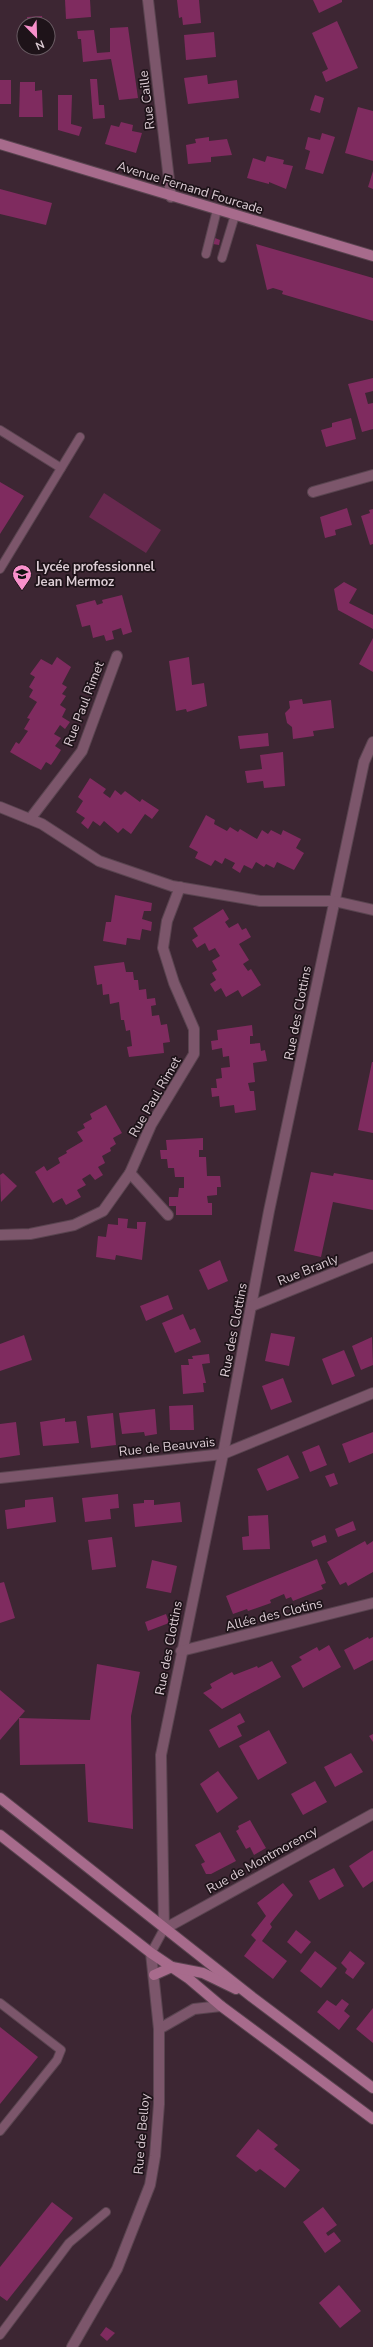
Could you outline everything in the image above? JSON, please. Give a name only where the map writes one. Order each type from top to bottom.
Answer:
[{"type":"street","name":"Rue Caille","points":[[148,0],[171,197]]},
{"type":"street","name":"Avenue Fernand Fourcade","points":[[0,144],[171,197],[373,256]]},
{"type":"street","points":[[313,492],[373,475]]},
{"type":"street","name":"Rue Paul Rimet","points":[[30,819],[82,751],[117,656]]},
{"type":"street","name":"Rue des Clottins","points":[[164,1928],[161,1756],[181,1651],[223,1454],[269,1211],[334,901],[373,742]]},
{"type":"street","points":[[0,807],[42,824],[99,861],[180,887],[260,901],[334,901],[373,910]]},
{"type":"street","name":"Rue Paul Rimet","points":[[0,1235],[30,1234],[74,1225],[103,1211],[130,1173],[151,1125],[194,1054],[194,1029],[174,983],[163,948],[167,921],[180,887]]},
{"type":"street","points":[[130,1173],[168,1215]]},
{"type":"street","name":"Rue Branly","points":[[252,1306],[373,1257]]},
{"type":"street","name":"Rue de Beauvais","points":[[0,1478],[223,1454],[373,1393]]},
{"type":"street","name":"Allée des Clotins","points":[[181,1651],[373,1603]]},
{"type":"street","points":[[0,1798],[252,1998],[373,2088]]},
{"type":"street","name":"Rue de Montmorency","points":[[164,1928],[373,1814]]},
{"type":"street","points":[[0,1835],[151,1953],[172,1967],[221,2006],[373,2120]]},
{"type":"street","name":"Rue de Belloy","points":[[72,2347],[117,2269],[150,2185],[155,2156],[159,2104],[159,2029],[151,1953]]},
{"type":"street","points":[[154,1975],[172,1967],[202,1973],[252,1998]]},
{"type":"street","points":[[159,2029],[194,2009],[221,2006]]},
{"type":"lane","points":[[206,254],[217,210]]},
{"type":"lane","points":[[222,258],[235,215]]},
{"type":"lane","points":[[0,430],[61,468]]},
{"type":"lane","points":[[0,569],[80,437]]},
{"type":"lane","points":[[151,1953],[164,1928]]},
{"type":"lane","points":[[0,2003],[61,2050],[58,2060],[0,2131]]},
{"type":"lane","points":[[0,2335],[69,2243],[106,2212]]},
{"type":"shaded area","points":[[104,493],[161,530],[146,553],[89,517]]},
{"type":"building","points":[[65,0],[90,0],[91,17],[66,19]]},
{"type":"building","points":[[177,0],[199,0],[201,23],[183,25],[182,17],[179,18]]},
{"type":"building","points":[[313,0],[342,0],[342,2],[319,13]]},
{"type":"building","points":[[337,21],[358,68],[326,82],[322,72],[328,69],[312,33]]},
{"type":"building","points":[[128,27],[138,98],[119,100],[111,59],[83,62],[81,39],[78,39],[77,31],[94,30],[97,53],[110,52],[110,28]]},
{"type":"building","points":[[214,32],[216,57],[186,60],[184,35]]},
{"type":"building","points":[[207,75],[208,84],[237,80],[239,98],[188,104],[184,78]]},
{"type":"building","points":[[90,79],[97,79],[99,105],[104,105],[105,118],[93,119]]},
{"type":"building","points":[[0,80],[11,80],[11,104],[0,104]]},
{"type":"building","points":[[20,82],[35,82],[35,91],[42,90],[43,117],[19,117]]},
{"type":"building","points":[[58,95],[72,95],[71,124],[82,127],[79,136],[58,130]]},
{"type":"building","points":[[315,95],[324,98],[320,113],[310,110]]},
{"type":"building","points":[[358,107],[373,111],[373,161],[345,153]]},
{"type":"building","points":[[121,122],[133,125],[132,131],[142,133],[136,153],[105,144],[111,125],[119,127]]},
{"type":"building","points":[[322,133],[335,137],[323,174],[305,169],[310,151],[305,149],[308,137],[320,140]]},
{"type":"building","points":[[209,137],[209,141],[227,139],[232,155],[211,157],[211,162],[188,164],[186,145],[196,143],[195,139]]},
{"type":"building","points":[[267,156],[284,160],[283,164],[293,166],[286,189],[269,182],[269,184],[247,178],[253,158],[265,162]]},
{"type":"building","points":[[373,171],[373,189],[368,187]]},
{"type":"building","points":[[0,189],[52,203],[46,225],[0,214]]},
{"type":"building","points":[[215,238],[220,240],[219,245],[213,244]]},
{"type":"building","points":[[256,244],[373,278],[373,321],[282,294],[283,291],[273,288],[267,290]]},
{"type":"building","points":[[373,378],[373,391],[365,393],[368,404],[373,403],[373,429],[362,432],[348,384]]},
{"type":"building","points":[[351,418],[356,439],[326,447],[321,430],[332,427],[332,423]]},
{"type":"building","points":[[0,482],[24,496],[0,534]]},
{"type":"building","points":[[347,508],[352,525],[335,530],[336,535],[325,538],[320,517]]},
{"type":"building","points":[[373,509],[373,544],[370,545],[361,516],[370,513],[369,510]]},
{"type":"building","points":[[344,582],[357,589],[349,603],[373,615],[373,629],[338,610],[334,589]]},
{"type":"building","points":[[122,595],[132,632],[123,635],[121,628],[112,631],[114,639],[106,641],[104,635],[93,638],[90,625],[82,627],[76,605],[95,600],[97,605],[103,603],[102,600]]},
{"type":"building","points":[[373,638],[373,672],[359,664]]},
{"type":"building","points":[[57,657],[71,667],[62,684],[67,687],[62,694],[66,696],[60,705],[66,709],[62,717],[70,722],[65,729],[60,725],[54,734],[61,738],[55,746],[61,750],[51,765],[46,762],[41,770],[10,752],[16,742],[19,744],[28,731],[24,729],[30,719],[27,718],[37,702],[29,697],[33,690],[29,687],[35,677],[30,674],[41,659],[52,665]]},
{"type":"building","points":[[189,657],[192,685],[204,683],[207,706],[187,712],[186,709],[176,711],[169,661]]},
{"type":"building","points":[[302,699],[303,704],[331,700],[334,728],[313,731],[314,736],[293,739],[292,727],[287,723],[285,713],[290,708],[289,701]]},
{"type":"building","points":[[268,733],[269,746],[240,749],[238,736]]},
{"type":"building","points":[[283,752],[285,786],[264,788],[263,781],[247,783],[245,771],[262,769],[260,755]]},
{"type":"building","points":[[90,778],[106,789],[103,793],[110,798],[115,790],[121,795],[125,791],[140,802],[142,799],[159,810],[152,819],[145,814],[131,834],[123,828],[118,833],[104,821],[100,826],[93,821],[88,829],[81,823],[85,818],[76,812],[83,801],[78,797]]},
{"type":"building","points":[[206,815],[215,820],[214,824],[227,831],[230,827],[238,832],[240,829],[257,839],[262,830],[268,834],[271,830],[281,835],[283,830],[301,839],[296,848],[304,853],[294,870],[277,862],[274,868],[266,864],[264,867],[256,862],[252,869],[244,865],[240,873],[232,868],[235,863],[225,858],[222,864],[215,860],[211,866],[195,858],[198,852],[189,847]]},
{"type":"building","points":[[115,895],[152,903],[151,911],[144,911],[142,919],[152,922],[151,931],[142,929],[140,940],[127,938],[126,945],[103,941],[106,922],[111,922]]},
{"type":"building","points":[[223,909],[229,919],[225,922],[229,928],[238,923],[242,930],[246,928],[251,937],[239,944],[249,960],[243,964],[248,971],[251,969],[261,985],[242,997],[238,990],[226,997],[221,988],[215,992],[210,984],[216,980],[212,973],[217,970],[212,961],[220,956],[215,948],[209,951],[205,943],[197,948],[192,940],[198,936],[193,928]]},
{"type":"building","points":[[124,962],[126,972],[133,972],[134,980],[138,980],[139,990],[146,989],[147,999],[155,998],[156,1005],[151,1006],[152,1016],[159,1015],[161,1025],[167,1024],[170,1042],[163,1043],[164,1053],[129,1057],[127,1047],[132,1046],[130,1030],[126,1031],[124,1020],[121,1020],[119,1002],[110,1004],[109,994],[103,995],[102,984],[97,985],[94,966]]},
{"type":"building","points":[[252,1025],[253,1036],[250,1036],[250,1044],[260,1043],[261,1051],[265,1050],[267,1061],[253,1063],[255,1082],[248,1083],[250,1091],[254,1091],[256,1110],[235,1113],[234,1105],[220,1107],[219,1096],[212,1097],[211,1088],[217,1088],[216,1079],[222,1078],[221,1068],[230,1067],[229,1056],[223,1057],[222,1048],[212,1050],[211,1041],[218,1040],[217,1030]]},
{"type":"building","points":[[373,1062],[373,1133],[358,1130]]},
{"type":"building","points":[[106,1105],[122,1133],[113,1138],[116,1144],[110,1148],[111,1151],[102,1156],[105,1163],[98,1167],[103,1175],[95,1180],[90,1174],[82,1179],[86,1185],[77,1190],[81,1197],[66,1205],[62,1198],[53,1203],[35,1172],[44,1166],[47,1171],[60,1163],[58,1158],[67,1153],[66,1151],[83,1141],[77,1132],[85,1128],[83,1124],[92,1119],[90,1114]]},
{"type":"building","points":[[203,1138],[203,1150],[199,1150],[199,1157],[206,1157],[207,1176],[220,1176],[221,1187],[217,1187],[217,1195],[207,1196],[208,1203],[212,1203],[212,1215],[176,1215],[176,1206],[169,1206],[169,1197],[178,1197],[179,1188],[184,1188],[184,1177],[175,1177],[174,1168],[168,1168],[167,1159],[161,1159],[160,1150],[167,1150],[166,1140]]},
{"type":"building","points":[[311,1172],[333,1176],[334,1173],[373,1180],[373,1210],[333,1202],[321,1257],[294,1251]]},
{"type":"building","points":[[3,1173],[17,1186],[1,1202],[0,1175]]},
{"type":"building","points":[[118,1218],[128,1219],[127,1228],[137,1229],[137,1222],[146,1222],[142,1260],[116,1255],[115,1260],[96,1257],[98,1236],[106,1237],[108,1224],[118,1225]]},
{"type":"building","points":[[220,1260],[228,1281],[208,1290],[199,1270]]},
{"type":"building","points":[[168,1295],[173,1309],[146,1321],[140,1306]]},
{"type":"building","points":[[183,1314],[190,1330],[195,1328],[201,1342],[175,1353],[162,1323]]},
{"type":"building","points":[[271,1333],[295,1337],[289,1366],[265,1361]]},
{"type":"building","points":[[24,1335],[32,1360],[0,1371],[0,1344]]},
{"type":"building","points":[[372,1337],[373,1365],[361,1370],[352,1346]]},
{"type":"building","points":[[344,1350],[355,1376],[332,1385],[322,1359]]},
{"type":"building","points":[[209,1354],[210,1363],[202,1364],[206,1383],[203,1383],[204,1392],[183,1394],[181,1365],[189,1365],[188,1359],[193,1359],[192,1356]]},
{"type":"building","points":[[283,1378],[292,1402],[271,1410],[262,1386]]},
{"type":"building","points":[[193,1405],[194,1430],[170,1430],[169,1406]]},
{"type":"building","points":[[155,1409],[157,1434],[145,1436],[144,1432],[122,1434],[119,1413]]},
{"type":"building","points":[[113,1413],[116,1445],[91,1448],[87,1416]]},
{"type":"building","points":[[65,1418],[65,1422],[76,1421],[79,1443],[43,1446],[40,1422]]},
{"type":"building","points":[[16,1422],[20,1455],[0,1458],[0,1424]]},
{"type":"building","points":[[373,1432],[373,1453],[349,1463],[342,1444]]},
{"type":"building","points":[[319,1445],[327,1465],[310,1472],[302,1452]]},
{"type":"building","points":[[288,1455],[299,1478],[267,1491],[257,1469]]},
{"type":"building","points":[[334,1473],[338,1484],[330,1487],[325,1476]]},
{"type":"building","points":[[118,1494],[119,1508],[110,1509],[111,1519],[85,1522],[82,1498]]},
{"type":"building","points":[[53,1497],[56,1522],[7,1529],[5,1510],[25,1507],[25,1500]]},
{"type":"building","points":[[144,1500],[154,1500],[154,1505],[180,1502],[182,1522],[135,1527],[133,1504],[144,1503]]},
{"type":"building","points":[[268,1515],[270,1549],[243,1550],[242,1537],[249,1536],[248,1516]]},
{"type":"building","points":[[353,1521],[356,1530],[338,1537],[335,1529]]},
{"type":"building","points":[[325,1535],[327,1542],[313,1547],[311,1541]]},
{"type":"building","points":[[112,1537],[116,1567],[92,1570],[88,1540]]},
{"type":"building","points":[[365,1541],[367,1545],[373,1541],[373,1572],[348,1586],[346,1582],[340,1585],[327,1562]]},
{"type":"building","points":[[317,1559],[326,1583],[321,1585],[323,1589],[293,1601],[291,1597],[286,1599],[284,1594],[270,1600],[271,1603],[248,1611],[247,1609],[233,1614],[226,1596]]},
{"type":"building","points":[[152,1560],[177,1566],[171,1593],[146,1588]]},
{"type":"building","points":[[4,1582],[15,1618],[0,1623],[0,1583]]},
{"type":"building","points":[[166,1614],[169,1623],[148,1631],[145,1622]]},
{"type":"building","points":[[368,1637],[369,1639],[373,1637],[373,1660],[354,1670],[344,1650]]},
{"type":"building","points":[[329,1645],[341,1667],[303,1688],[291,1666],[302,1660],[299,1657],[317,1647],[319,1651]]},
{"type":"building","points":[[272,1661],[281,1677],[222,1709],[203,1693],[212,1688],[210,1684],[232,1672],[234,1675],[257,1666],[258,1668]]},
{"type":"building","points":[[97,1664],[140,1672],[131,1716],[133,1829],[88,1822],[85,1764],[20,1765],[19,1718],[90,1720]]},
{"type":"building","points":[[0,1690],[25,1711],[0,1740]]},
{"type":"building","points":[[240,1713],[245,1722],[237,1726],[242,1736],[219,1748],[209,1730]]},
{"type":"building","points":[[269,1730],[287,1763],[258,1780],[239,1746]]},
{"type":"building","points":[[373,1734],[373,1742],[369,1736]]},
{"type":"building","points":[[351,1753],[363,1772],[335,1787],[324,1767]]},
{"type":"building","points":[[218,1771],[238,1798],[217,1813],[200,1784]]},
{"type":"building","points":[[315,1781],[327,1802],[303,1815],[291,1794]]},
{"type":"building","points":[[250,1820],[266,1848],[254,1855],[250,1847],[246,1849],[236,1831],[239,1829],[238,1826]]},
{"type":"building","points":[[220,1832],[236,1861],[211,1874],[206,1874],[201,1864],[205,1862],[195,1845]]},
{"type":"building","points":[[373,1850],[373,1881],[363,1888],[349,1866]]},
{"type":"building","points":[[334,1868],[344,1886],[319,1900],[309,1881]]},
{"type":"building","points":[[283,1883],[293,1895],[270,1924],[272,1927],[262,1941],[287,1961],[273,1979],[244,1956],[256,1940],[251,1935],[266,1916],[257,1903]]},
{"type":"building","points":[[296,1930],[311,1942],[301,1954],[287,1942]]},
{"type":"building","points":[[315,1951],[337,1968],[321,1988],[300,1971]]},
{"type":"building","points":[[350,1951],[365,1963],[353,1979],[345,1973],[347,1969],[341,1963]]},
{"type":"building","points":[[342,1999],[349,2004],[344,2011],[350,2016],[339,2030],[317,2012],[327,2000],[336,2006]]},
{"type":"building","points":[[373,2008],[373,2043],[356,2029]]},
{"type":"building","points":[[0,2027],[38,2057],[0,2104]]},
{"type":"building","points":[[258,2129],[278,2145],[274,2149],[300,2170],[285,2188],[260,2169],[256,2172],[236,2156]]},
{"type":"building","points":[[52,2202],[73,2218],[7,2301],[0,2296],[0,2267]]},
{"type":"building","points":[[323,2207],[337,2225],[326,2233],[328,2236],[334,2232],[341,2241],[325,2253],[303,2222]]},
{"type":"building","points":[[339,2285],[361,2311],[340,2328],[319,2303]]},
{"type":"building","points":[[106,2327],[115,2333],[107,2341],[100,2335]]},
{"type":"place","name":"Lycée professionnel Jean Mermoz","points":[[22,591]]}]
